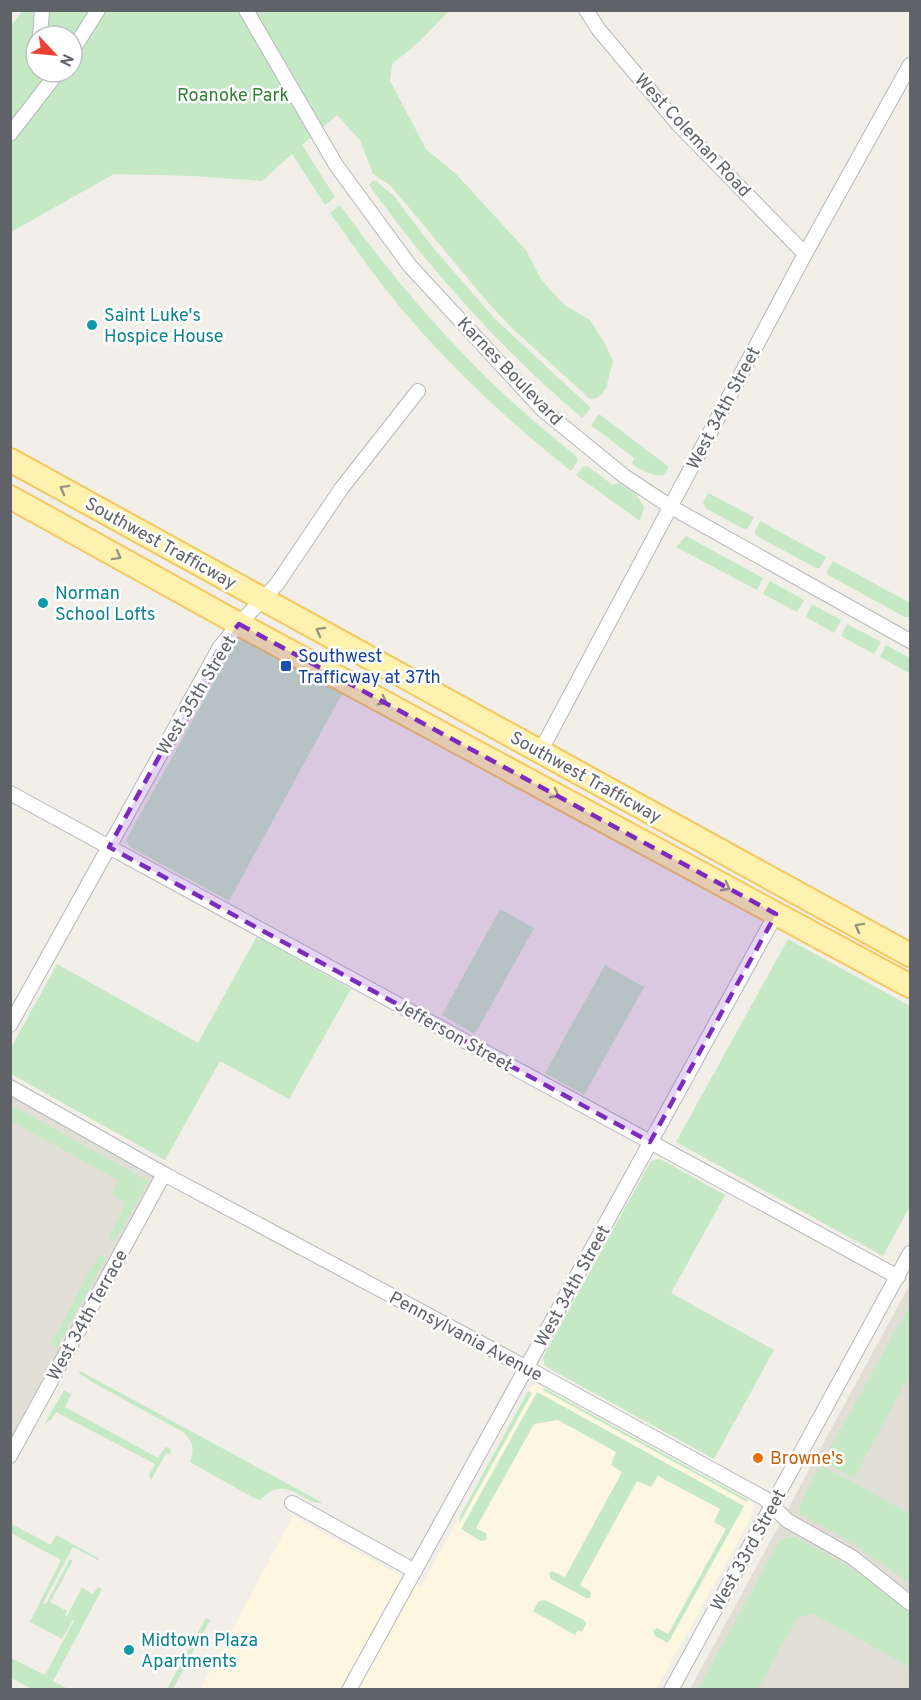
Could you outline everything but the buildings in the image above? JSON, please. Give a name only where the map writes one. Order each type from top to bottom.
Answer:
[{"type":"main road","name":"Southwest Trafficway","points":[[10,460],[910,955]]},
{"type":"main road","name":"Southwest Trafficway","points":[[10,497],[239,624],[910,986]]},
{"type":"street","points":[[84,32],[98,10]]},
{"type":"street","name":"Karnes Boulevard","points":[[246,10],[336,165],[410,266],[543,410],[624,476],[670,507],[910,641]]},
{"type":"street","name":"West Coleman Road","points":[[586,10],[599,30],[678,124],[805,254]]},
{"type":"street","name":"West 34th Street","points":[[540,752],[805,254],[910,66]]},
{"type":"street","points":[[45,84],[46,89]]},
{"type":"street","points":[[10,134],[50,84]]},
{"type":"street","name":"West 35th Street","points":[[10,1025],[220,647],[277,584],[341,489],[418,391]]},
{"type":"street","name":"Jefferson Street","points":[[10,793],[897,1277]]},
{"type":"street","name":"West 34th Street","points":[[349,1689],[776,914]]},
{"type":"street","name":"Pennsylvania Avenue","points":[[10,1087],[164,1174],[764,1498],[788,1521],[852,1557],[910,1603]]},
{"type":"street","name":"West 34th Terrace","points":[[10,1456],[164,1174]]},
{"type":"street","name":"West 33rd Street","points":[[671,1689],[910,1253]]},
{"type":"street","points":[[292,1503],[415,1571]]},
{"type":"highlighted area","points":[[239,624],[776,914],[650,1142],[109,847],[220,647]]},
{"type":"shaded area","points":[[11,1095],[155,1176],[11,1439]]},
{"type":"shaded area","points":[[910,1284],[910,1689],[690,1689]]},
{"type":"shaded area","points":[[538,1385],[754,1504],[752,1516],[656,1689],[200,1690],[293,1516],[421,1587],[528,1391],[532,1386]]},
{"type":"green space","name":"Roanoke Park","points":[[23,10],[449,11],[420,41],[392,64],[390,81],[426,149],[456,174],[526,250],[541,279],[563,304],[590,320],[606,345],[613,362],[606,388],[598,398],[590,399],[513,329],[490,305],[391,186],[373,174],[360,140],[337,115],[302,145],[335,197],[325,205],[292,154],[262,181],[114,174],[11,232],[10,27]]},
{"type":"green space","points":[[374,180],[393,195],[435,250],[495,319],[591,408],[582,418],[523,365],[468,308],[417,248],[369,185]]},
{"type":"green space","points":[[340,205],[404,288],[439,328],[512,402],[577,457],[577,462],[571,471],[487,399],[410,319],[330,213]]},
{"type":"green space","points":[[599,414],[669,467],[663,476],[646,472],[635,466],[632,463],[634,458],[591,425]]},
{"type":"green space","points":[[587,466],[613,485],[619,483],[636,494],[644,507],[640,521],[576,475]]},
{"type":"green space","points":[[708,493],[754,517],[748,528],[744,529],[707,509],[703,503]]},
{"type":"green space","points":[[760,521],[826,557],[820,568],[816,568],[755,535]]},
{"type":"green space","points":[[686,536],[763,578],[757,590],[676,547]]},
{"type":"green space","points":[[833,561],[910,603],[910,617],[905,617],[828,575],[827,571]]},
{"type":"green space","points":[[770,581],[804,600],[797,612],[763,594]]},
{"type":"green space","points":[[812,604],[841,620],[834,633],[806,617]]},
{"type":"green space","points":[[847,624],[881,642],[874,654],[841,636]]},
{"type":"green space","points":[[244,638],[343,692],[229,901],[130,847],[126,840],[236,643]]},
{"type":"green space","points":[[886,645],[910,658],[909,673],[880,657]]},
{"type":"green space","points":[[500,909],[534,928],[475,1034],[442,1015]]},
{"type":"green space","points":[[257,936],[351,989],[289,1099],[220,1061],[165,1160],[11,1074],[11,1048],[57,964],[198,1043]]},
{"type":"green space","points":[[788,939],[910,1006],[910,1206],[883,1256],[676,1142]]},
{"type":"green space","points":[[605,965],[644,987],[584,1095],[545,1073]]},
{"type":"green space","points":[[11,1105],[148,1181],[115,1241],[111,1241],[109,1236],[126,1203],[111,1194],[118,1180],[11,1121]]},
{"type":"green space","points":[[660,1159],[725,1195],[671,1293],[774,1350],[714,1459],[545,1366],[543,1357],[651,1161]]},
{"type":"green space","points":[[100,1255],[106,1258],[57,1347],[51,1344],[97,1258]]},
{"type":"green space","points":[[910,1305],[910,1374],[854,1478],[823,1461]]},
{"type":"green space","points":[[80,1371],[323,1503],[315,1502],[286,1489],[270,1492],[260,1500],[252,1497],[190,1462],[192,1446],[183,1432],[92,1382],[79,1373]]},
{"type":"green space","points":[[544,1388],[748,1500],[747,1502],[543,1390]]},
{"type":"green space","points":[[64,1390],[71,1394],[65,1407],[158,1458],[165,1447],[171,1449],[170,1455],[166,1453],[151,1480],[149,1475],[155,1464],[56,1412],[51,1420],[45,1423]]},
{"type":"green space","points":[[528,1391],[532,1393],[459,1524],[460,1516]]},
{"type":"green space","points":[[537,1392],[744,1506],[668,1643],[655,1636],[653,1631],[657,1628],[668,1634],[726,1529],[714,1522],[720,1509],[658,1476],[651,1487],[637,1481],[580,1585],[591,1592],[590,1598],[551,1579],[549,1574],[552,1571],[565,1577],[622,1472],[611,1465],[616,1452],[558,1420],[534,1424],[476,1528],[487,1534],[486,1540],[481,1541],[461,1529]]},
{"type":"green space","points":[[821,1465],[910,1514],[910,1583],[847,1540],[800,1514],[800,1504]]},
{"type":"green space","points":[[10,1523],[51,1545],[56,1535],[98,1558],[98,1560],[73,1547],[43,1603],[46,1604],[70,1559],[73,1560],[50,1602],[67,1611],[65,1615],[67,1616],[82,1588],[93,1594],[98,1587],[102,1589],[53,1681],[68,1689],[32,1689],[11,1678],[11,1658],[45,1675],[74,1621],[62,1639],[30,1622],[61,1560],[11,1533]]},
{"type":"green space","points":[[795,1537],[869,1581],[910,1613],[910,1667],[813,1614],[797,1618],[758,1689],[698,1689],[780,1540]]},
{"type":"green space","points":[[545,1600],[584,1620],[586,1624],[582,1632],[578,1630],[575,1635],[533,1611],[539,1601]]},
{"type":"green space","points":[[206,1618],[210,1620],[173,1689],[167,1689]]},
{"type":"place","name":"Saint Luke's Hospice House","points":[[92,325]]},
{"type":"place","name":"Norman School Lofts","points":[[43,603]]},
{"type":"place","name":"Southwest Trafficway at 37th","points":[[286,666]]},
{"type":"place","name":"Browne's","points":[[758,1458]]},
{"type":"place","name":"Midtown Plaza Apartments","points":[[129,1650]]}]
